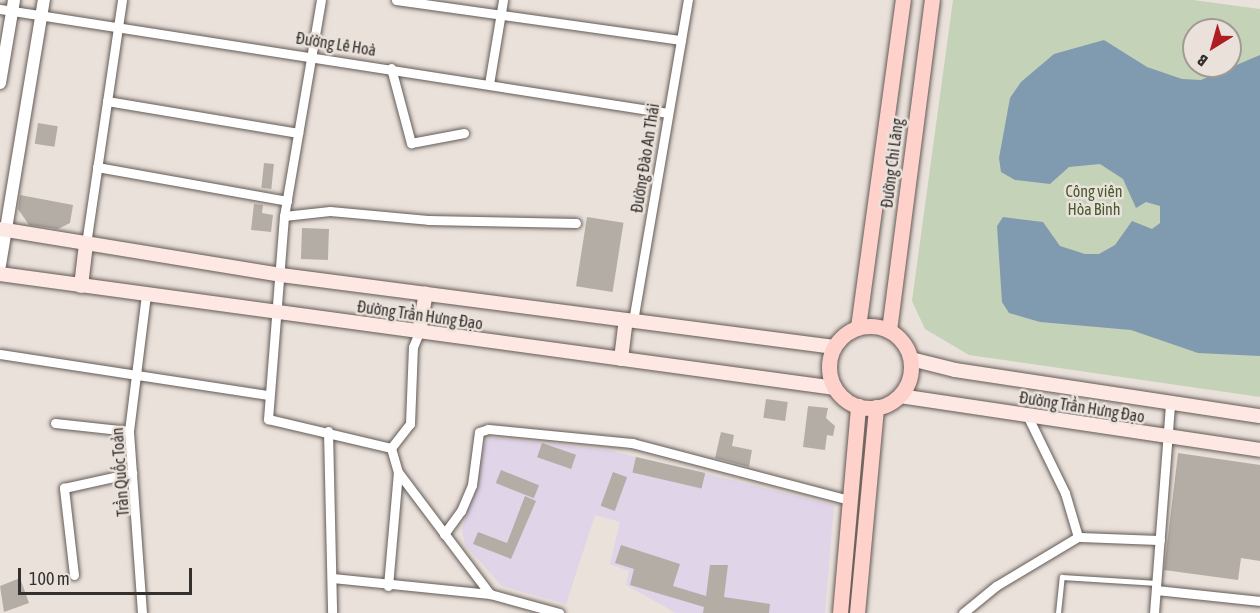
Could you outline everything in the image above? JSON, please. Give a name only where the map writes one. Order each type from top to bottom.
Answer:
[{"type":"main road","name":"Đường Chi Lăng","points":[[858,327],[903,0]]},
{"type":"main road","name":"Đường Chi Lăng","points":[[889,330],[932,0]]},
{"type":"main road","name":"Đường Trần Hưng Đạo","points":[[3,229],[281,275],[834,347]]},
{"type":"main road","points":[[81,286],[86,244]]},
{"type":"main road","name":"Đường Trần Hưng Đạo","points":[[0,274],[835,388]]},
{"type":"main road","points":[[419,332],[426,294]]},
{"type":"main road","points":[[621,359],[630,320]]},
{"type":"main road","points":[[858,327],[889,330],[903,342],[911,358],[910,378],[900,396],[876,407],[858,406],[835,388],[829,368],[834,347],[858,327]]},
{"type":"main road","name":"Đường Trần Hưng Đạo","points":[[911,358],[955,370],[1260,416]]},
{"type":"main road","name":"Đường Trần Hưng Đạo","points":[[900,396],[1260,450]]},
{"type":"main road","points":[[840,613],[858,406]]},
{"type":"main road","points":[[857,613],[876,407]]},
{"type":"street","points":[[0,265],[3,229],[44,0]]},
{"type":"street","points":[[86,244],[122,0]]},
{"type":"street","points":[[321,0],[284,216],[281,275],[267,395],[268,419],[328,431],[391,448]]},
{"type":"street","points":[[396,0],[500,17],[681,40]]},
{"type":"street","points":[[489,84],[503,0]]},
{"type":"street","name":"Đường Đào An Thái","points":[[630,320],[688,0]]},
{"type":"street","points":[[0,83],[9,7]]},
{"type":"street","name":"Đường Lê Hoà","points":[[9,7],[42,15],[668,113]]},
{"type":"street","points":[[391,68],[411,142],[464,134]]},
{"type":"street","points":[[107,101],[298,133]]},
{"type":"street","points":[[97,167],[287,201]]},
{"type":"street","points":[[284,216],[330,211],[428,220],[576,223]]},
{"type":"street","name":"Trần Quốc Toản","points":[[142,613],[129,431],[146,294]]},
{"type":"street","points":[[391,448],[410,424],[413,347],[419,332]]},
{"type":"street","points":[[0,354],[267,395]]},
{"type":"street","points":[[1154,613],[1170,404]]},
{"type":"street","points":[[1027,415],[1065,493],[1078,537]]},
{"type":"street","points":[[55,423],[129,431]]},
{"type":"street","points":[[444,534],[461,511],[472,485],[479,432],[488,429],[632,443],[850,500]]},
{"type":"street","points":[[328,431],[332,613]]},
{"type":"street","points":[[391,448],[398,472],[489,594]]},
{"type":"street","points":[[387,586],[398,472]]},
{"type":"street","points":[[74,575],[64,488],[132,473]]},
{"type":"street","points":[[963,613],[996,586],[1078,537],[1160,540]]},
{"type":"street","points":[[332,578],[387,586],[489,594],[559,613]]},
{"type":"street","points":[[1156,587],[1260,601]]},
{"type":"street","points":[[519,613],[520,601]]},
{"type":"lane","points":[[1058,613],[1062,577],[1156,587]]},
{"type":"shaded area","points":[[487,437],[608,450],[834,505],[825,613],[676,613],[626,585],[629,571],[610,564],[620,522],[595,515],[566,604],[502,586],[465,545],[462,529]]},
{"type":"green space","name":"Công viên Hòa Bình","points":[[953,0],[1193,0],[1260,9],[1260,397],[969,355],[925,329],[912,301]]},
{"type":"water","points":[[1104,40],[1147,67],[1182,79],[1201,80],[1242,78],[1242,63],[1260,55],[1260,356],[1198,353],[1131,330],[1040,322],[1009,313],[1002,302],[997,226],[1003,217],[1043,222],[1060,246],[1085,254],[1099,254],[1115,245],[1132,221],[1152,229],[1160,223],[1160,206],[1146,202],[1136,208],[1123,179],[1100,164],[1069,167],[1050,184],[1015,180],[1001,172],[999,158],[1010,98],[1021,82],[1054,54]]},
{"type":"building","points":[[38,123],[58,126],[54,147],[35,144]]},
{"type":"building","points":[[264,163],[274,164],[271,189],[261,188]]},
{"type":"building","points":[[20,195],[73,205],[70,223],[58,229],[29,225],[18,209]]},
{"type":"building","points":[[254,204],[263,205],[262,213],[273,215],[271,232],[251,230]]},
{"type":"building","points":[[587,217],[624,223],[613,292],[576,286]]},
{"type":"building","points":[[302,228],[329,229],[328,260],[301,259]]},
{"type":"building","points":[[766,399],[788,402],[785,421],[763,418]]},
{"type":"building","points":[[808,406],[828,408],[826,418],[835,426],[833,436],[827,435],[825,450],[803,447]]},
{"type":"building","points":[[721,432],[734,435],[732,446],[752,450],[749,467],[715,458]]},
{"type":"building","points":[[542,443],[576,455],[571,469],[537,457]]},
{"type":"building","points":[[1178,453],[1260,465],[1260,561],[1241,558],[1238,580],[1164,570]]},
{"type":"building","points":[[636,457],[705,473],[702,489],[632,473]]},
{"type":"building","points":[[501,470],[539,485],[534,498],[496,483]]},
{"type":"building","points":[[613,472],[627,477],[615,511],[601,506]]},
{"type":"building","points":[[525,496],[536,501],[511,559],[473,544],[478,532],[507,543]]},
{"type":"building","points":[[621,545],[680,564],[673,586],[706,596],[710,565],[728,565],[724,597],[770,604],[769,613],[703,613],[704,607],[630,585],[634,569],[615,563]]},
{"type":"building","points":[[20,578],[29,603],[4,612],[0,586]]}]
